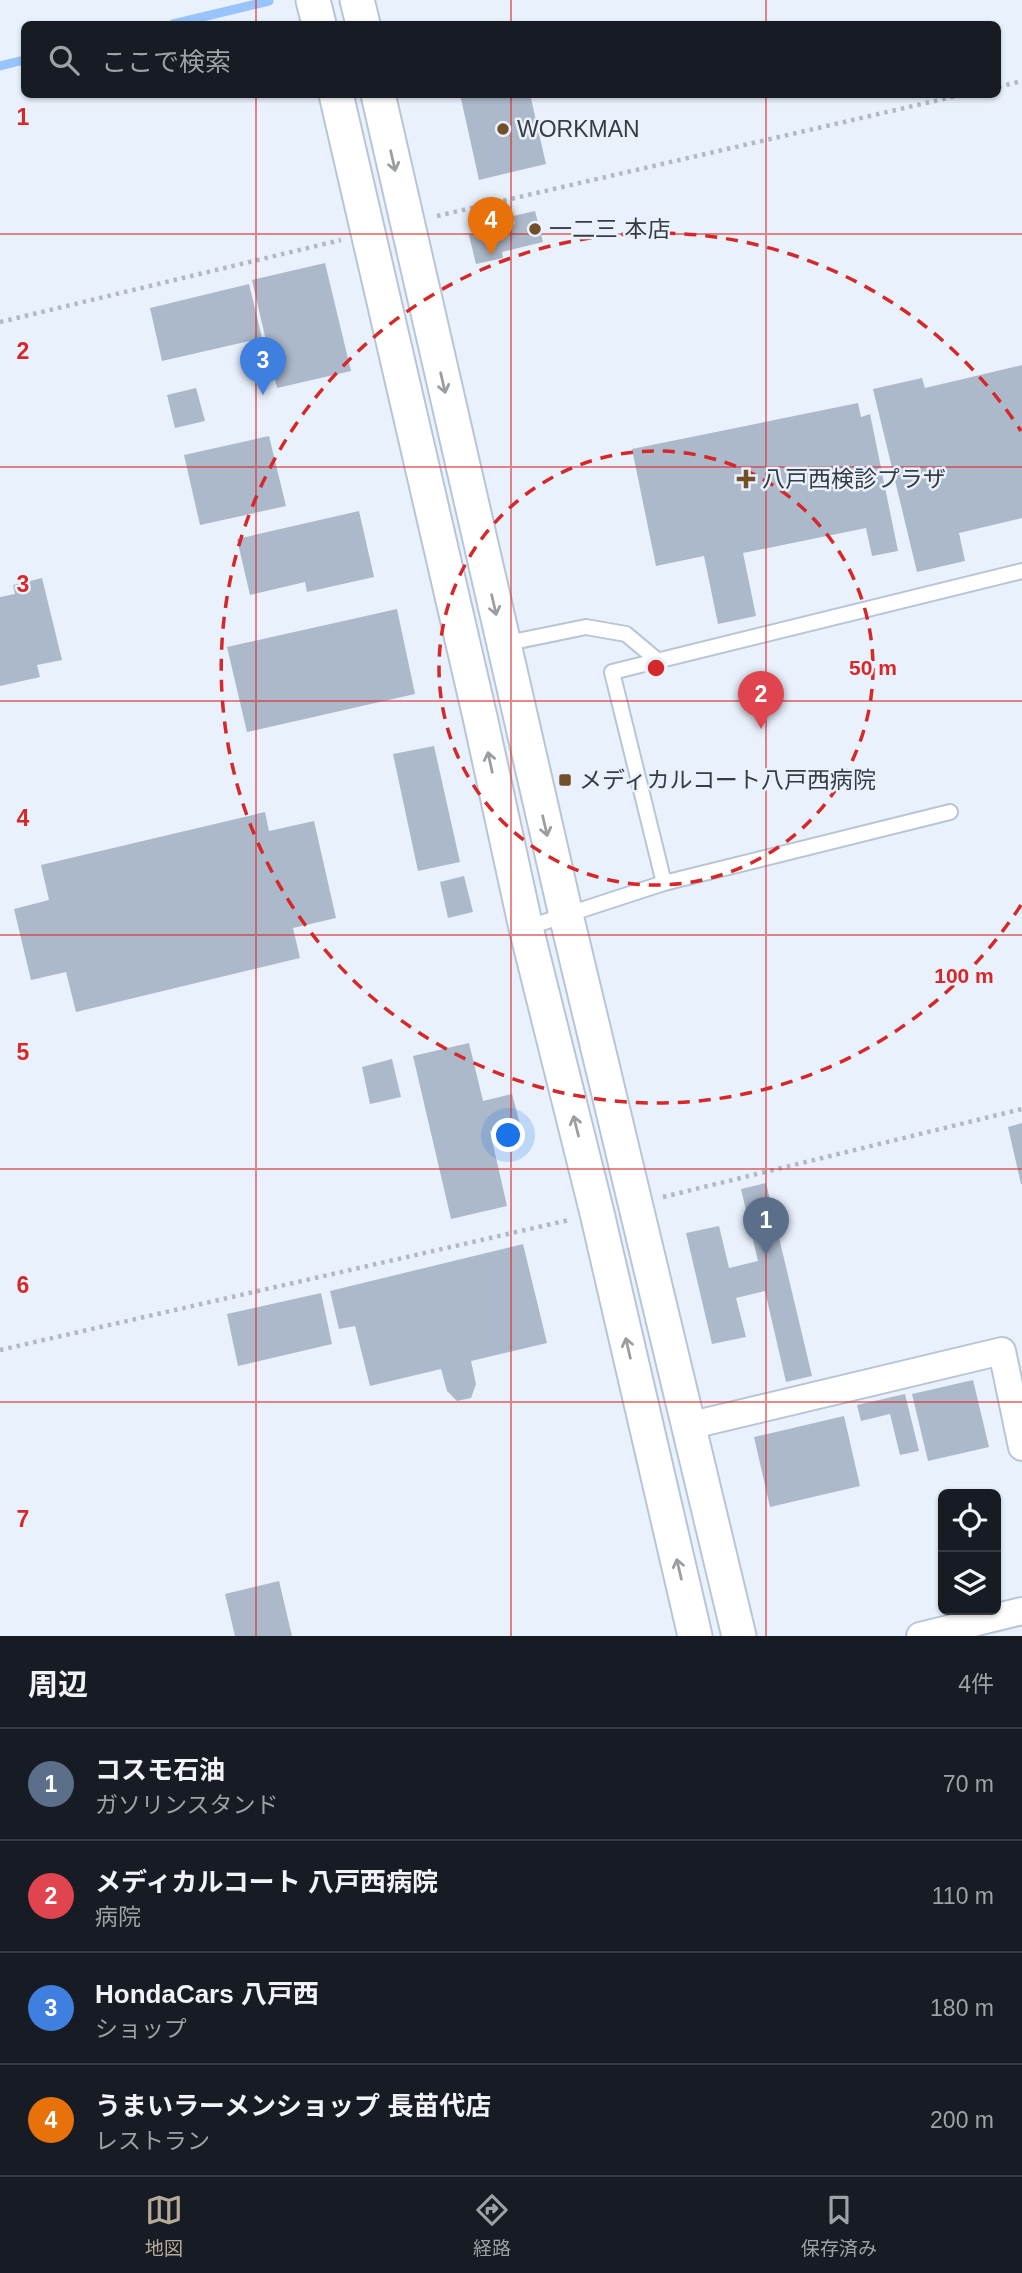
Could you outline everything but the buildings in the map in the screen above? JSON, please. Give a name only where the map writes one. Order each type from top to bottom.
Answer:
[{"type":"street","points":[[313,0],[318,21]]},
{"type":"street","points":[[357,0],[362,21]]},
{"type":"street","points":[[337,98],[526,928],[597,1213],[695,1636]]},
{"type":"street","points":[[379,98],[566,915],[739,1636]]},
{"type":"street","points":[[688,1426],[1002,1351],[1022,1447]]},
{"type":"street","points":[[920,1636],[1022,1611]]},
{"type":"lane","points":[[664,883],[612,672],[1022,571]]},
{"type":"lane","points":[[503,644],[586,627],[626,634],[657,660]]},
{"type":"lane","points":[[526,928],[664,883],[950,812]]},
{"type":"path","points":[[1001,86],[1022,81]]},
{"type":"path","points":[[407,223],[948,98]]},
{"type":"path","points":[[0,321],[370,234]]},
{"type":"path","points":[[635,1204],[1022,1109]]},
{"type":"path","points":[[0,1350],[597,1213]]},
{"type":"waterway","points":[[186,21],[269,1]]},
{"type":"waterway","points":[[0,66],[21,61]]},
{"type":"place","name":"WORKMAN","points":[[503,129]]},
{"type":"place","name":"一二三 本店","points":[[535,229]]},
{"type":"place","name":"うまいラーメンショップ 長苗代店","points":[[491,255]]},
{"type":"place","name":"HondaCars 八戸西","points":[[263,395]]},
{"type":"place","name":"八戸西検診プラザ","points":[[746,479]]},
{"type":"place","name":"メディカルコート 八戸西病院","points":[[761,729]]},
{"type":"place","name":"メディカルコート八戸西病院","points":[[565,780]]},
{"type":"place","name":"コスモ石油","points":[[766,1255]]}]
